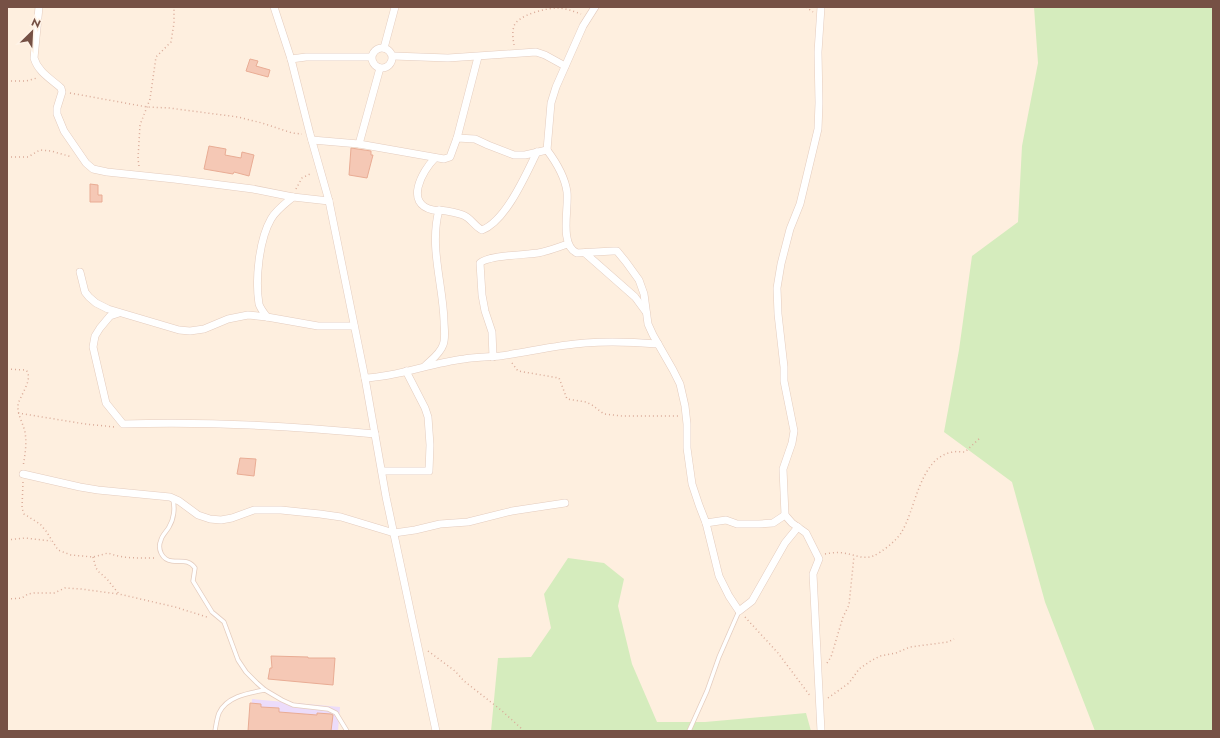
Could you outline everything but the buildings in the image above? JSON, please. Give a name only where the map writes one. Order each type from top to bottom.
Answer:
[{"type":"street","points":[[39,7],[34,58],[36,65],[46,76],[61,88],[62,92],[57,108],[57,114],[64,131],[86,163],[93,169],[107,172],[253,189],[293,197],[329,201]]},
{"type":"street","points":[[274,7],[291,58],[319,169],[329,201],[365,378],[394,533],[436,731]]},
{"type":"street","points":[[384,48],[395,7]]},
{"type":"street","points":[[595,7],[571,51],[551,103],[547,150],[563,178],[567,192],[566,230],[568,244],[577,253],[617,251],[639,280],[644,294],[648,324],[680,384],[686,416],[688,463],[692,484],[698,505],[706,523],[719,576],[729,596],[739,611],[752,601],[785,543],[798,527]]},
{"type":"street","points":[[821,7],[818,52],[818,129],[800,204],[790,229],[781,264],[777,288],[784,381],[794,431],[792,443],[783,469],[785,515],[792,523],[806,533],[819,559],[813,574],[821,731]]},
{"type":"street","points":[[384,48],[391,51],[393,56],[392,62],[390,66],[380,68],[376,66],[371,57],[373,52],[377,49],[384,48]]},
{"type":"street","points":[[393,56],[442,58],[478,57],[536,52],[545,55],[565,66]]},
{"type":"street","points":[[291,58],[371,57]]},
{"type":"street","points":[[311,137],[396,150],[435,158],[444,159],[450,157],[457,138],[478,57]]},
{"type":"street","points":[[359,144],[380,68]]},
{"type":"street","points":[[457,138],[475,139],[514,155],[524,155],[547,150]]},
{"type":"street","points":[[435,158],[424,171],[418,185],[417,195],[419,201],[423,205],[433,210],[457,212],[470,219],[478,228],[482,230],[495,220],[510,203],[537,152]]},
{"type":"street","points":[[267,317],[259,306],[258,283],[264,235],[272,218],[293,197]]},
{"type":"street","points":[[425,366],[443,345],[444,336],[444,312],[438,271],[436,231],[436,221],[439,210]]},
{"type":"street","points":[[492,357],[492,332],[485,311],[482,295],[480,263],[484,260],[498,257],[551,250],[568,244]]},
{"type":"street","points":[[585,253],[635,297],[646,312]]},
{"type":"street","points":[[80,272],[85,292],[96,303],[119,313],[190,331],[204,329],[237,317],[248,315],[318,326],[354,326]]},
{"type":"street","points":[[119,313],[110,316],[100,328],[95,336],[93,348],[106,403],[123,424],[240,425],[375,434]]},
{"type":"street","points":[[365,378],[381,377],[425,366],[464,359],[492,357],[585,343],[641,342],[658,344]]},
{"type":"street","points":[[382,471],[429,470],[430,445],[428,417],[406,371]]},
{"type":"street","points":[[23,474],[98,490],[170,497],[179,501],[198,515],[210,519],[221,520],[232,518],[254,510],[281,510],[341,517],[394,533],[416,530],[440,524],[468,522],[512,511],[565,503]]},
{"type":"street","points":[[706,523],[726,520],[737,524],[774,523],[785,515]]},
{"type":"lane","points":[[170,497],[173,500],[174,514],[170,525],[161,539],[159,548],[161,554],[172,561],[184,561],[193,565],[195,568],[193,582],[199,594],[212,612],[224,622],[238,660],[246,672],[265,690],[293,705],[328,709],[336,712],[347,731]]},
{"type":"lane","points":[[689,731],[707,691],[739,611]]},
{"type":"lane","points":[[215,731],[219,712],[229,700],[265,690]]},
{"type":"path","points":[[141,176],[138,159],[140,125],[151,92],[156,57],[171,42],[174,22],[174,7]]},
{"type":"path","points":[[517,53],[514,46],[513,36],[514,26],[519,20],[543,10],[556,8],[566,9],[589,16]]},
{"type":"path","points":[[7,81],[26,81],[46,76]]},
{"type":"path","points":[[62,92],[147,107],[169,108],[262,122],[292,133],[311,137]]},
{"type":"path","points":[[7,157],[28,157],[40,150],[51,151],[86,163]]},
{"type":"path","points":[[293,197],[302,178],[319,169]]},
{"type":"path","points":[[512,363],[518,371],[559,378],[567,399],[586,402],[604,414],[622,416],[686,416]]},
{"type":"path","points":[[18,413],[85,424],[117,427],[123,424]]},
{"type":"path","points":[[819,559],[825,554],[834,552],[862,558],[873,556],[885,550],[901,534],[922,481],[929,468],[942,456],[952,452],[965,452],[981,437]]},
{"type":"path","points":[[7,540],[25,538],[51,541]]},
{"type":"path","points":[[827,663],[832,657],[843,617],[849,605],[854,556]]},
{"type":"path","points":[[93,557],[99,572],[107,579],[119,594]]},
{"type":"path","points":[[7,598],[22,598],[28,594],[34,593],[54,593],[64,588],[81,589],[119,594],[175,607],[224,622]]},
{"type":"path","points":[[739,611],[778,653],[820,707],[849,683],[859,669],[880,656],[896,653],[910,647],[933,645],[948,642],[954,639]]},
{"type":"path","points":[[418,644],[455,671],[464,681],[501,710],[522,729],[522,731]]},
{"type":"shaded area","points":[[252,699],[340,707],[338,731],[249,731]]},
{"type":"green space","points":[[1034,7],[1213,7],[1213,731],[1095,731],[1045,602],[1012,482],[944,432],[959,350],[972,256],[1018,222],[1022,146],[1038,63]]},
{"type":"green space","points":[[568,558],[604,563],[624,579],[618,606],[632,664],[657,722],[705,722],[806,713],[811,731],[491,731],[498,658],[531,657],[551,628],[544,594]]}]
